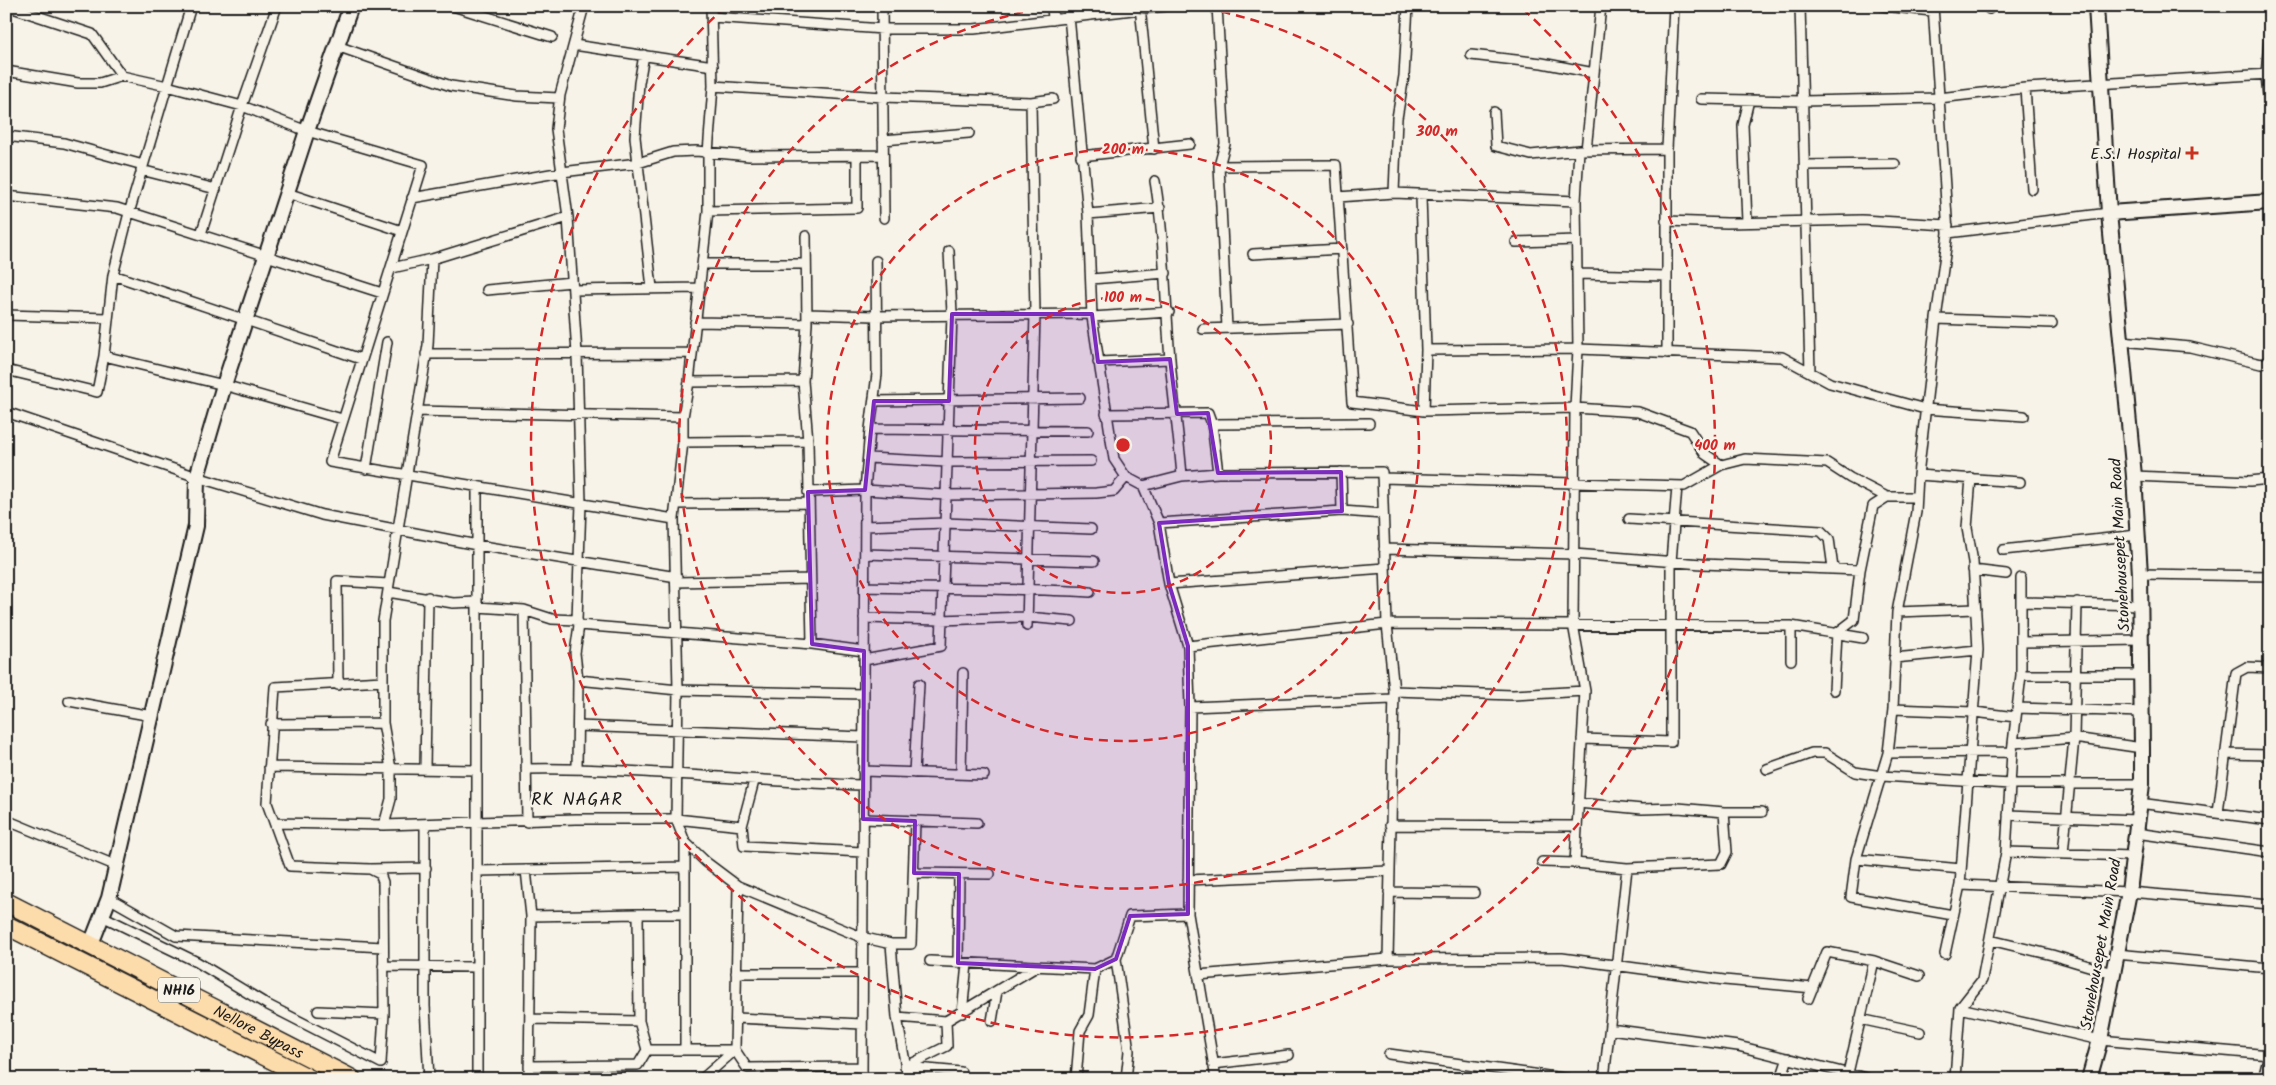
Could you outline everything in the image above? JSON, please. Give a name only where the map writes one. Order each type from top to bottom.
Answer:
[{"type":"highway","name":"Nellore Bypass","points":[[6,902],[352,1079]]},
{"type":"highway","name":"Nellore Bypass","points":[[6,925],[310,1079]]},
{"type":"street","points":[[7,6],[92,34],[122,76]]},
{"type":"street","points":[[6,370],[97,392],[104,356],[113,276],[142,168],[191,6]]},
{"type":"street","points":[[201,234],[242,106],[277,6]]},
{"type":"street","points":[[91,944],[109,898],[196,526],[197,477],[224,385],[247,319],[266,255],[351,6]]},
{"type":"street","points":[[453,6],[552,37]]},
{"type":"street","points":[[577,768],[578,680],[574,653],[578,622],[580,561],[579,414],[568,217],[556,129],[560,98],[584,6]]},
{"type":"street","points":[[685,1049],[685,842],[676,820],[678,634],[674,519],[677,504],[683,417],[689,382],[708,211],[708,153],[714,86],[711,6]]},
{"type":"street","points":[[882,6],[884,218]]},
{"type":"street","points":[[1052,6],[1053,20]]},
{"type":"street","points":[[1068,6],[1088,214],[1092,315],[1114,459],[1126,477],[1143,486],[1159,523],[1169,584],[1188,646],[1190,707],[1188,914],[1216,1079]]},
{"type":"street","points":[[712,17],[883,29],[974,30],[1140,7],[1166,6]]},
{"type":"street","points":[[1217,6],[1225,144],[1219,166],[1227,328]]},
{"type":"street","points":[[1394,193],[1396,118],[1404,76],[1408,6]]},
{"type":"street","points":[[1575,863],[1585,690],[1573,624],[1575,408],[1578,349],[1576,201],[1594,73],[1601,6]]},
{"type":"street","points":[[1667,353],[1667,149],[1674,6]]},
{"type":"street","points":[[1800,6],[1810,372]]},
{"type":"street","points":[[1883,6],[1933,9],[1948,229],[1925,409],[1916,512],[1897,612],[1893,710],[1888,753],[1856,858],[1850,897],[1953,915]]},
{"type":"street","name":"Stonehousepet Main Road","points":[[2089,1079],[2100,1040],[2129,892],[2142,784],[2140,574],[2134,476],[2109,213],[2096,6]]},
{"type":"street","points":[[1140,7],[1154,149]]},
{"type":"street","points":[[2270,30],[2268,74],[2270,115]]},
{"type":"street","points":[[574,45],[713,66]]},
{"type":"street","points":[[337,46],[451,86],[517,96],[560,98]]},
{"type":"street","points":[[644,55],[639,83],[635,137],[652,288]]},
{"type":"street","points":[[1471,55],[1542,63],[1594,73]]},
{"type":"street","points":[[6,71],[78,84],[100,82],[122,76],[242,106],[307,131],[423,164],[392,268],[382,293],[342,418],[330,462],[674,519]]},
{"type":"street","points":[[1701,99],[1803,101],[1939,98],[2025,88],[2268,74]]},
{"type":"street","points":[[714,86],[882,97],[1030,102],[1053,99]]},
{"type":"street","points":[[2025,88],[2032,189]]},
{"type":"street","points":[[1747,222],[1743,125],[1749,100]]},
{"type":"street","points":[[1027,622],[1035,313],[1030,102]]},
{"type":"street","points":[[1494,112],[1496,146],[1532,155],[1582,150],[1667,149]]},
{"type":"street","points":[[883,140],[970,133]]},
{"type":"street","points":[[6,136],[64,143],[216,189]]},
{"type":"street","points":[[1081,156],[1190,144]]},
{"type":"street","points":[[412,198],[562,172],[638,163],[673,152],[749,156],[883,155]]},
{"type":"street","points":[[708,211],[857,208],[857,155]]},
{"type":"street","points":[[1804,165],[1895,164]]},
{"type":"street","points":[[1219,166],[1336,165],[1352,402],[1424,411],[1575,408],[1638,412],[1690,431],[1705,454],[1721,465]]},
{"type":"street","points":[[1155,181],[1160,208],[1166,273],[1170,359],[1182,476]]},
{"type":"street","points":[[287,193],[402,231]]},
{"type":"street","points":[[1338,197],[1394,193],[1421,196],[1576,201]]},
{"type":"street","points":[[6,196],[101,206],[129,213],[201,234],[382,293]]},
{"type":"street","points":[[1421,196],[1426,350],[1424,411]]},
{"type":"street","points":[[1666,221],[1862,220],[1948,229],[2109,213],[2270,202]]},
{"type":"street","points":[[1088,214],[1160,208]]},
{"type":"street","points":[[392,268],[432,259],[568,217]]},
{"type":"street","points":[[806,236],[807,324],[804,381],[808,441],[812,644]]},
{"type":"street","points":[[1516,242],[1576,240]]},
{"type":"street","points":[[1253,254],[1342,249]]},
{"type":"street","points":[[338,685],[337,581],[388,588],[453,603],[524,610],[552,619],[678,634],[812,644],[864,655],[941,646],[952,314],[949,251]]},
{"type":"street","points":[[384,825],[391,799],[391,769],[383,723],[383,620],[426,354],[432,259]]},
{"type":"street","points":[[862,1079],[861,937],[865,526],[870,429],[877,374],[876,261]]},
{"type":"street","points":[[703,264],[806,264]]},
{"type":"street","points":[[1091,279],[1166,273]]},
{"type":"street","points":[[1577,274],[1667,276]]},
{"type":"street","points":[[113,276],[247,319],[361,359]]},
{"type":"street","points":[[487,290],[572,286],[700,288]]},
{"type":"street","points":[[807,314],[875,316],[1035,313],[1092,315],[1169,312]]},
{"type":"street","points":[[6,315],[108,318]]},
{"type":"street","points":[[1936,318],[2052,323]]},
{"type":"street","points":[[695,322],[807,324]]},
{"type":"street","points":[[1202,329],[1348,324]]},
{"type":"street","points":[[2121,341],[2190,347],[2261,364],[2270,362]]},
{"type":"street","points":[[366,469],[387,342]]},
{"type":"street","points":[[1426,350],[1578,349],[1782,356],[1830,383],[1925,409],[2024,416]]},
{"type":"street","points":[[426,354],[692,354]]},
{"type":"street","points":[[104,356],[224,385],[342,418]]},
{"type":"street","points":[[1098,362],[1170,359]]},
{"type":"street","points":[[689,382],[804,381]]},
{"type":"street","points":[[874,401],[1080,398]]},
{"type":"street","points":[[417,411],[683,417]]},
{"type":"street","points":[[6,412],[197,477],[322,515],[477,545],[580,561],[677,580],[810,579]]},
{"type":"street","points":[[1106,414],[1208,413],[1212,424],[1218,473]]},
{"type":"street","points":[[1212,424],[1369,423]]},
{"type":"street","points":[[870,429],[1033,432],[1088,431]]},
{"type":"street","points":[[682,442],[808,441]]},
{"type":"street","points":[[868,458],[947,462],[1091,461]]},
{"type":"street","points":[[1382,478],[1684,486],[1721,465],[1745,459],[1828,463],[1850,478],[1887,497],[1916,497]]},
{"type":"street","points":[[1341,472],[1342,511]]},
{"type":"street","points":[[1143,486],[1182,476],[1218,473],[1382,472],[1387,624],[1393,695],[1388,959]]},
{"type":"street","points":[[1918,475],[2020,482]]},
{"type":"street","points":[[2134,476],[2250,481],[2270,479]]},
{"type":"street","points":[[808,492],[866,490],[946,494],[1031,494],[1114,491],[1126,477]]},
{"type":"street","points":[[1945,954],[1960,885],[1978,650],[1973,570],[1967,528],[1971,478]]},
{"type":"street","points":[[477,486],[477,1079]]},
{"type":"street","points":[[1582,739],[1671,742],[1671,562],[1676,486]]},
{"type":"street","points":[[1834,690],[1837,634],[1854,620],[1860,570],[1873,506],[1887,497]]},
{"type":"street","points":[[677,504],[808,503]]},
{"type":"street","points":[[1159,523],[1342,511],[1383,514]]},
{"type":"street","points":[[1629,519],[1821,531],[1829,539],[1833,568]]},
{"type":"street","points":[[865,526],[945,523],[1091,529]]},
{"type":"street","points":[[2003,550],[2137,535]]},
{"type":"street","points":[[1384,549],[1574,554],[1671,562],[1860,570]]},
{"type":"street","points":[[865,554],[944,558],[1094,561]]},
{"type":"street","points":[[1169,584],[1385,568]]},
{"type":"street","points":[[1973,570],[2006,574]]},
{"type":"street","points":[[2140,574],[2270,576]]},
{"type":"street","points":[[1955,1079],[1960,1008],[1982,980],[2006,852],[2013,747],[2021,675],[2020,578]]},
{"type":"street","points":[[864,587],[943,590],[1028,589],[1090,592]]},
{"type":"street","points":[[425,768],[428,597]]},
{"type":"street","points":[[2021,602],[2141,605]]},
{"type":"street","points":[[2063,854],[2065,817],[2071,782],[2074,738],[2078,641],[2077,602]]},
{"type":"street","points":[[1897,612],[1976,609]]},
{"type":"street","points":[[524,610],[527,822]]},
{"type":"street","points":[[864,618],[1027,622],[1072,621]]},
{"type":"street","points":[[1188,646],[1387,624],[1791,626],[1863,638]]},
{"type":"street","points":[[1791,626],[1791,660]]},
{"type":"street","points":[[2022,642],[2141,640]]},
{"type":"street","points":[[1894,658],[1978,650]]},
{"type":"street","points":[[2218,813],[2236,673],[2247,667],[2270,668]]},
{"type":"street","points":[[961,774],[962,673]]},
{"type":"street","points":[[2021,675],[2141,675]]},
{"type":"street","points":[[578,680],[678,690],[864,694]]},
{"type":"street","points":[[383,681],[338,685],[274,687],[267,803],[290,866],[370,869],[426,868]]},
{"type":"street","points":[[914,773],[919,684]]},
{"type":"street","points":[[1190,707],[1393,695],[1513,695],[1585,690]]},
{"type":"street","points":[[69,701],[152,716]]},
{"type":"street","points":[[1893,710],[2016,713],[2075,710],[2142,712]]},
{"type":"street","points":[[271,724],[383,723]]},
{"type":"street","points":[[578,726],[678,728],[863,737]]},
{"type":"street","points":[[1888,753],[1971,752],[2074,738],[2142,748]]},
{"type":"street","points":[[1767,769],[1812,753],[1825,753],[1855,772],[1882,776],[2010,784],[2071,782],[2142,784]]},
{"type":"street","points":[[2226,754],[2270,755]]},
{"type":"street","points":[[269,767],[477,770]]},
{"type":"street","points":[[526,769],[577,768],[754,781],[863,785]]},
{"type":"street","points":[[863,771],[984,775]]},
{"type":"street","points":[[754,781],[742,826],[744,846],[862,852]]},
{"type":"street","points":[[1578,803],[1642,809],[1678,808],[1724,812],[1762,812]]},
{"type":"street","points":[[2139,803],[2270,820]]},
{"type":"street","points":[[1542,862],[1627,868],[1722,864],[1727,852],[1724,812]]},
{"type":"street","points":[[2008,815],[2065,817],[2137,827],[2270,852]]},
{"type":"street","points":[[275,824],[425,825],[576,819],[676,820],[742,826]]},
{"type":"street","points":[[862,819],[977,823]]},
{"type":"street","points":[[6,820],[117,866]]},
{"type":"street","points":[[685,842],[706,862],[738,886],[861,937],[891,944],[911,944],[916,821]]},
{"type":"street","points":[[425,825],[425,967],[429,1079]]},
{"type":"street","points":[[1390,825],[1577,826]]},
{"type":"street","points":[[2006,852],[2133,856]]},
{"type":"street","points":[[1856,858],[1961,869]]},
{"type":"street","points":[[477,871],[685,867]]},
{"type":"street","points":[[1604,1079],[1627,868]]},
{"type":"street","points":[[102,916],[197,962],[268,1004],[381,1063],[384,1014],[383,882],[380,874],[370,869]]},
{"type":"street","points":[[526,870],[531,916],[529,1079]]},
{"type":"street","points":[[1188,880],[1389,871]]},
{"type":"street","points":[[914,873],[990,874]]},
{"type":"street","points":[[959,874],[962,1012]]},
{"type":"street","points":[[1960,885],[2129,892],[2270,904]]},
{"type":"street","points":[[738,886],[735,1050],[747,1068],[746,1079]]},
{"type":"street","points":[[1389,892],[1474,893]]},
{"type":"street","points":[[109,898],[176,936],[383,948]]},
{"type":"street","points":[[529,1066],[638,1065],[647,1050],[639,1021],[638,914]]},
{"type":"street","points":[[531,916],[685,914]]},
{"type":"street","points":[[1126,1079],[1129,1051],[1116,959],[1130,916],[1188,914]]},
{"type":"street","points":[[1990,940],[2052,955],[2112,974]]},
{"type":"street","points":[[891,944],[897,1017],[908,1079]]},
{"type":"street","points":[[1808,1000],[1827,952],[1874,961],[1919,976]]},
{"type":"street","points":[[2116,954],[2270,968]]},
{"type":"street","points":[[1198,975],[1388,959],[1562,958],[1724,980],[1812,988]]},
{"type":"street","points":[[930,961],[1095,969],[1116,959]]},
{"type":"street","points":[[1848,1073],[1874,961]]},
{"type":"street","points":[[383,966],[477,967]]},
{"type":"street","points":[[897,1017],[946,1022],[1036,967]]},
{"type":"street","points":[[1076,1079],[1080,1031],[1088,1015],[1095,969]]},
{"type":"street","points":[[736,974],[862,973]]},
{"type":"street","points":[[992,1020],[997,991]]},
{"type":"street","points":[[1960,1008],[2100,1040],[2269,1055],[2263,1079]]},
{"type":"street","points":[[318,1011],[384,1014]]},
{"type":"street","points":[[736,1018],[862,1024]]},
{"type":"street","points":[[530,1019],[639,1021]]},
{"type":"street","points":[[1860,1019],[1920,1032]]},
{"type":"street","points":[[905,1066],[947,1046],[946,1022]]},
{"type":"street","points":[[1610,1029],[1738,1046],[1870,1079]]},
{"type":"street","points":[[647,1050],[735,1050]]},
{"type":"street","points":[[702,1079],[735,1050]]},
{"type":"street","points":[[1389,1054],[1569,1079]]},
{"type":"street","points":[[1213,1064],[1289,1055]]},
{"type":"street","points":[[1782,1079],[1788,1058]]},
{"type":"street","points":[[905,1066],[961,1072]]},
{"type":"street","points":[[747,1068],[862,1067]]},
{"type":"highlighted area","points":[[952,314],[1092,314],[1098,362],[1170,359],[1177,414],[1208,413],[1218,473],[1341,472],[1342,511],[1159,523],[1169,584],[1188,646],[1188,914],[1130,916],[1116,959],[1095,969],[958,963],[959,874],[914,873],[915,821],[863,819],[864,651],[812,644],[808,492],[865,490],[874,401],[949,401]]},
{"type":"place","name":"E.S.I Hospital","points":[[2192,153]]},
{"type":"district","name":"RK NAGAR","points":[[577,799]]}]
